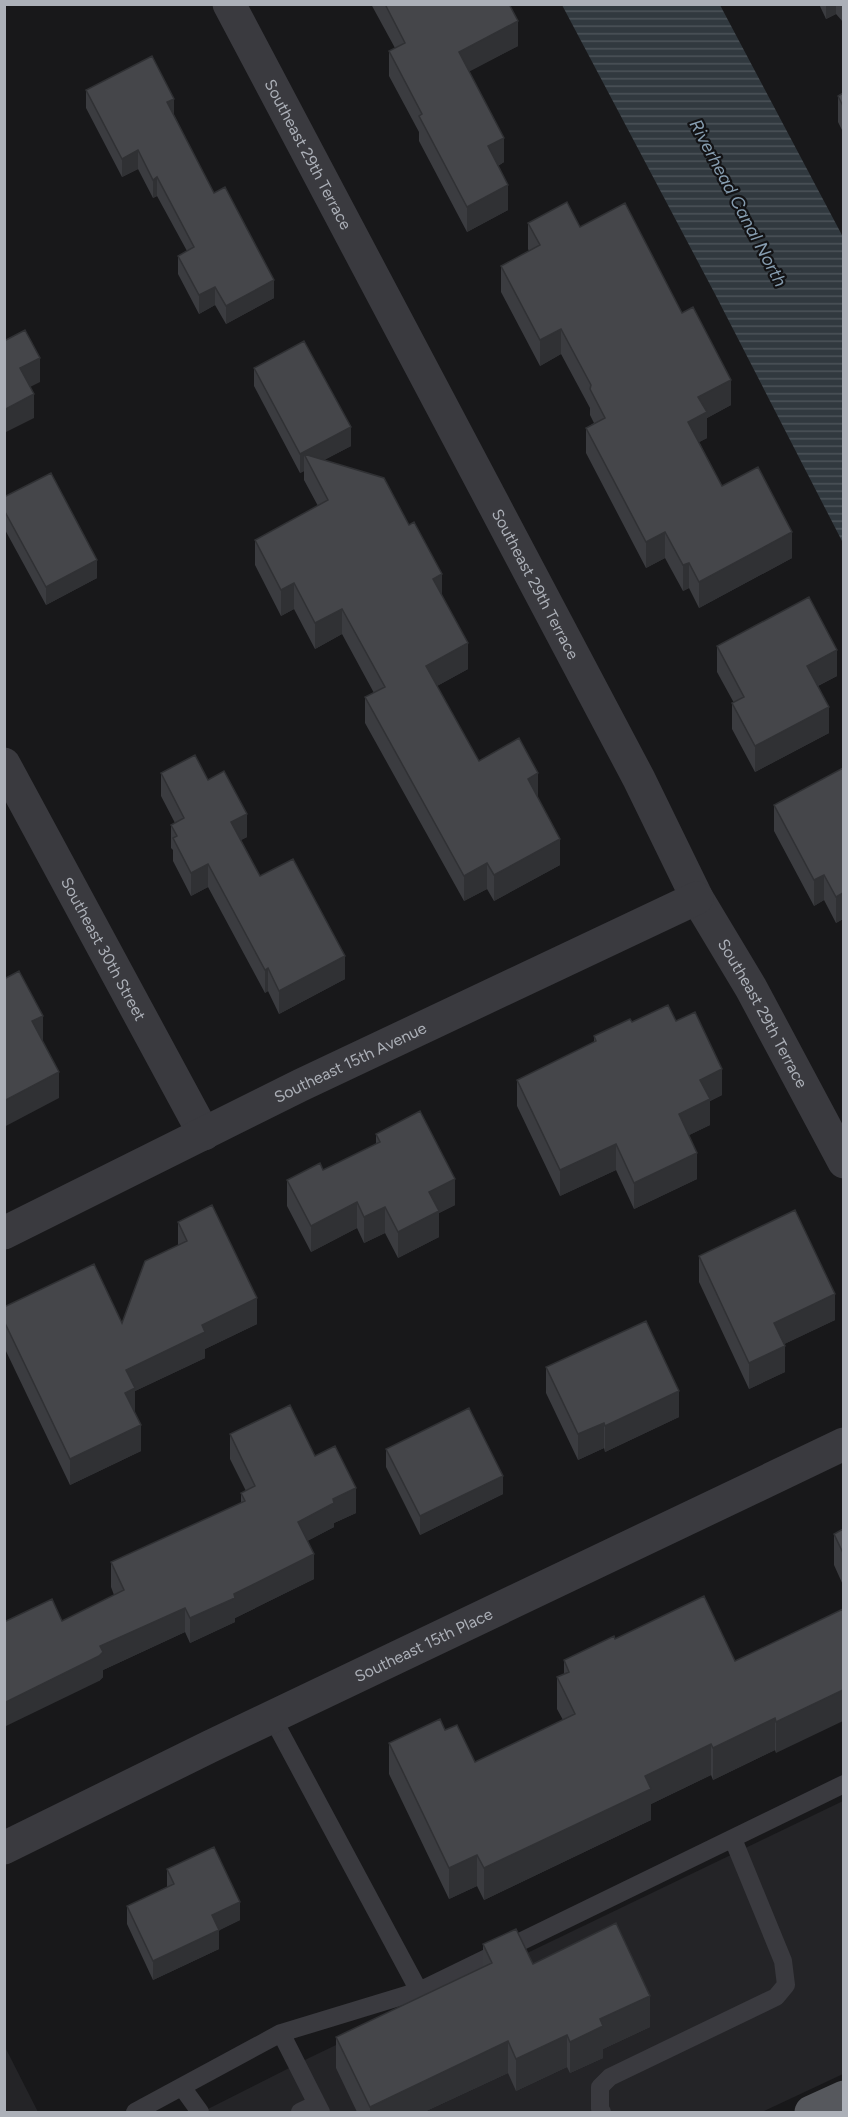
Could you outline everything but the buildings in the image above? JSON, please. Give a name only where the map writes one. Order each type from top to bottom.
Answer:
[{"type":"main road","points":[[811,2112],[843,2097]]},
{"type":"street","name":"Southeast 29th Terrace","points":[[229,4],[639,779],[697,897],[751,988],[843,1162]]},
{"type":"street","name":"Southeast 30th Street","points":[[4,764],[204,1134]]},
{"type":"street","name":"Southeast 15th Avenue","points":[[4,1233],[301,1085],[697,897]]},
{"type":"street","name":"Southeast 15th Place","points":[[4,1848],[843,1444]]},
{"type":"lane","points":[[272,1717],[418,1991]]},
{"type":"lane","points":[[135,2112],[280,2033],[418,1991],[843,1785]]},
{"type":"lane","points":[[602,2112],[600,2087],[610,2077],[776,1996],[786,1985],[783,1962],[733,1839]]},
{"type":"lane","points":[[280,2033],[319,2108],[300,2112]]},
{"type":"lane","points":[[182,2086],[200,2112]]},
{"type":"shaded area","points":[[843,1801],[843,2074],[762,2112],[202,2112],[309,2058]]},
{"type":"shaded area","points":[[5,2047],[38,2112],[5,2112]]},
{"type":"water","name":"Riverhead Canal North","points":[[562,5],[720,5],[843,237],[843,543],[715,294]]}]
